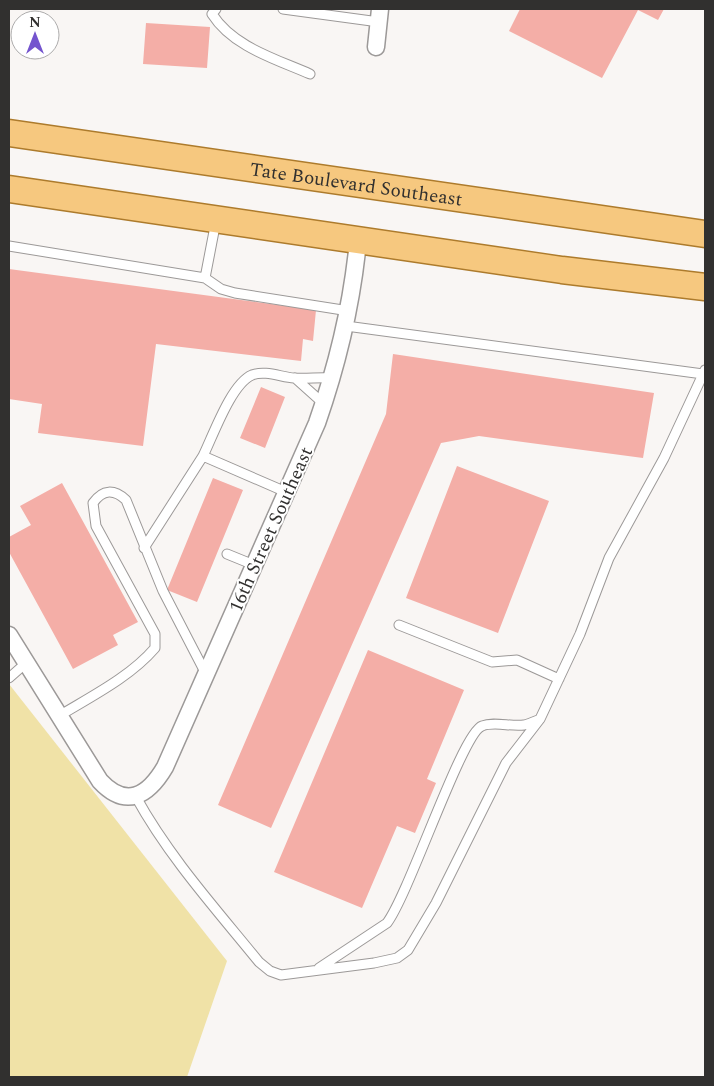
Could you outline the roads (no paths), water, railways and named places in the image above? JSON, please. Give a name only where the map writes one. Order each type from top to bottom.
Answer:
[{"type":"main road","name":"Tate Boulevard Southeast","points":[[9,134],[705,234]]},
{"type":"main road","points":[[9,189],[562,270],[705,287]]},
{"type":"street","points":[[376,47],[379,15]]},
{"type":"street","name":"16th Street Southeast","points":[[136,797],[153,784],[165,767],[324,404],[347,318],[358,241]]},
{"type":"street","points":[[9,635],[100,781],[114,793],[136,797]]},
{"type":"lane","points":[[216,9],[212,14],[219,24],[240,42],[310,74]]},
{"type":"lane","points":[[283,9],[379,15]]},
{"type":"lane","points":[[204,278],[216,220]]},
{"type":"lane","points":[[9,246],[204,278],[221,289],[235,293],[347,318],[704,372],[664,458],[609,558],[580,634],[540,719],[506,763],[436,903],[408,950],[397,958],[390,960],[281,974],[270,971],[259,962],[150,823],[136,797]]},
{"type":"lane","points":[[144,548],[203,456],[234,392],[243,382],[258,374],[295,378],[332,378]]},
{"type":"lane","points":[[295,378],[324,404]]},
{"type":"lane","points":[[203,456],[286,492]]},
{"type":"lane","points":[[59,716],[100,691],[137,665],[155,648],[155,634],[96,526],[93,503],[99,495],[109,491],[118,494],[126,500],[163,591],[206,674]]},
{"type":"lane","points":[[227,554],[254,564]]},
{"type":"lane","points":[[399,625],[492,662],[517,660],[559,679]]},
{"type":"lane","points":[[9,678],[26,663]]},
{"type":"lane","points":[[317,970],[387,923],[394,914],[412,878],[461,754],[474,731],[482,726],[524,725],[540,719]]}]
